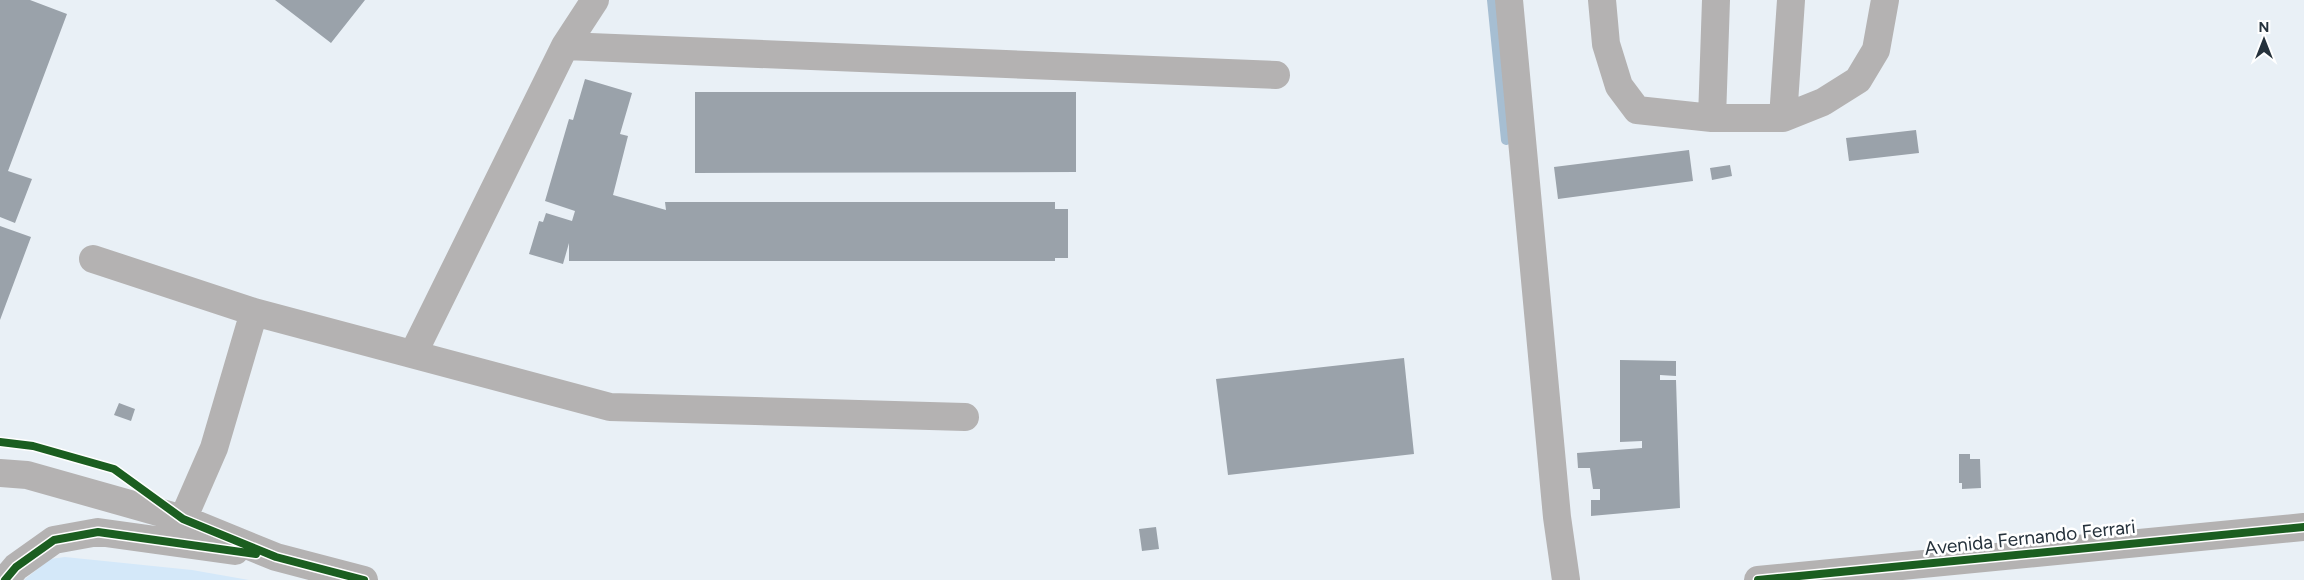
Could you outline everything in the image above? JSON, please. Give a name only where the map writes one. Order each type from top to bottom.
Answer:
[{"type":"street","points":[[413,354],[565,46],[594,0]]},
{"type":"street","points":[[1509,0],[1556,507],[1566,580]]},
{"type":"street","points":[[1602,0],[1606,44],[1619,86],[1637,110],[1712,118],[1783,118],[1823,102],[1858,80],[1876,50],[1885,0]]},
{"type":"street","points":[[1712,118],[1716,0]]},
{"type":"street","points":[[1783,118],[1791,0]]},
{"type":"street","points":[[565,46],[1276,75]]},
{"type":"street","points":[[93,259],[254,312],[610,407],[965,417]]},
{"type":"street","points":[[183,520],[214,448],[254,312]]},
{"type":"street","points":[[0,473],[27,475],[183,520],[276,557],[362,580]]},
{"type":"street","name":"Avenida Fernando Ferrari","points":[[1758,580],[2304,526]]},
{"type":"street","points":[[5,580],[16,567],[54,540],[98,532],[276,557]]},
{"type":"shaded area","points":[[65,557],[192,570],[249,580],[24,580],[50,559]]},
{"type":"building","points":[[0,0],[30,0],[67,14],[8,171],[32,179],[15,223],[0,217]]},
{"type":"building","points":[[275,0],[365,0],[331,43]]},
{"type":"building","points":[[585,79],[632,93],[620,134],[628,136],[613,195],[666,210],[665,202],[1055,202],[1055,209],[1068,209],[1068,258],[1055,258],[1055,261],[569,261],[569,243],[563,264],[529,254],[539,221],[543,222],[546,213],[572,221],[575,211],[545,201],[569,119],[573,120]]},
{"type":"building","points":[[695,92],[1076,92],[1076,172],[695,173]]},
{"type":"building","points":[[1916,130],[1919,153],[1849,161],[1846,138]]},
{"type":"building","points":[[1689,150],[1693,181],[1558,199],[1554,167]]},
{"type":"building","points":[[1730,165],[1732,176],[1712,180],[1710,168]]},
{"type":"building","points":[[0,226],[31,237],[0,320]]},
{"type":"building","points":[[1404,358],[1414,454],[1228,475],[1216,379]]},
{"type":"building","points":[[1620,360],[1676,361],[1676,376],[1660,375],[1660,380],[1676,380],[1680,508],[1591,516],[1591,500],[1600,500],[1600,489],[1593,489],[1590,468],[1578,468],[1577,453],[1642,448],[1642,441],[1620,442]]},
{"type":"building","points":[[119,403],[135,409],[131,421],[114,415]]},
{"type":"building","points":[[1959,454],[1970,454],[1970,459],[1980,459],[1981,488],[1962,489],[1962,483],[1959,483]]},
{"type":"building","points":[[1156,527],[1159,549],[1142,551],[1139,529]]},
{"type":"waterway","points":[[1492,0],[1506,140]]},
{"type":"cycle path","points":[[0,442],[33,446],[114,469],[183,519],[276,557],[364,580]]},
{"type":"cycle path","points":[[1758,580],[2304,527]]},
{"type":"cycle path","points":[[5,580],[16,567],[54,540],[98,532],[256,554]]}]
